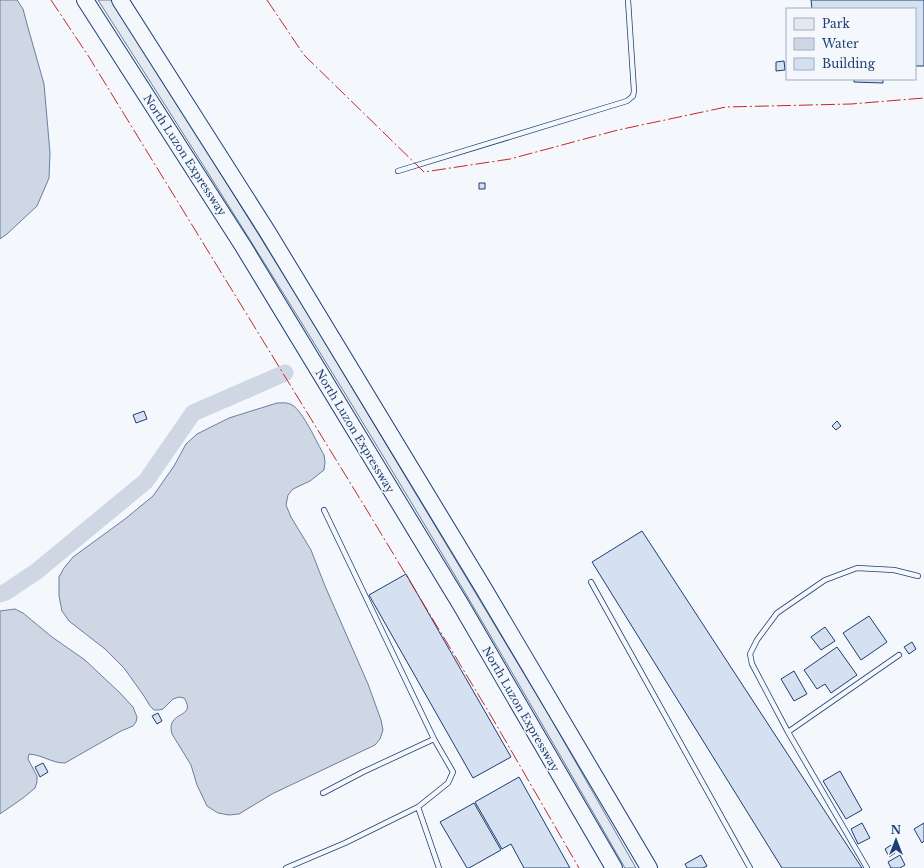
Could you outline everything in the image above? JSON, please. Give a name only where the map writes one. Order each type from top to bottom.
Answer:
[{"type":"highway","name":"North Luzon Expressway","points":[[85,0],[243,246],[461,605],[614,868]]},
{"type":"highway","points":[[120,0],[271,238],[484,589],[649,868]]},
{"type":"lane","points":[[398,171],[627,101],[633,96],[634,91],[628,0]]},
{"type":"lane","points":[[286,868],[345,843],[418,807],[448,783],[453,772],[434,739],[324,510]]},
{"type":"lane","points":[[867,868],[788,732],[752,664],[750,654],[757,640],[778,613],[825,580],[857,568],[894,570],[918,576]]},
{"type":"lane","points":[[591,582],[750,868]]},
{"type":"lane","points":[[788,732],[899,655]]},
{"type":"lane","points":[[323,792],[434,739]]},
{"type":"lane","points":[[418,807],[439,868]]},
{"type":"green space","points":[[98,0],[111,0],[200,140],[309,316],[550,717],[636,868],[625,868],[409,498],[274,278]]},
{"type":"water","points":[[0,0],[17,0],[23,9],[44,84],[50,153],[49,178],[37,206],[0,239]]},
{"type":"water","points":[[277,403],[288,403],[296,408],[305,420],[324,455],[324,470],[310,481],[293,489],[288,495],[286,505],[291,517],[311,550],[325,586],[368,684],[383,730],[380,739],[375,745],[272,794],[239,814],[229,815],[218,813],[207,806],[197,785],[191,765],[172,734],[171,726],[173,721],[187,709],[184,698],[179,697],[173,699],[163,709],[154,710],[124,668],[105,649],[69,621],[62,611],[59,596],[59,577],[73,557],[125,519],[153,496],[174,466],[186,444],[197,434],[229,418]]},
{"type":"water","points":[[15,609],[23,613],[52,637],[85,660],[133,707],[137,717],[133,726],[121,731],[65,763],[55,762],[29,754],[28,759],[37,776],[35,788],[0,814],[0,611]]},
{"type":"building","points":[[811,0],[924,0],[924,66],[916,66],[916,8],[812,8]]},
{"type":"building","points":[[784,61],[785,70],[776,71],[776,62]]},
{"type":"building","points":[[854,80],[883,80],[883,83],[854,82]]},
{"type":"building","points":[[479,183],[485,183],[485,189],[479,189]]},
{"type":"building","points":[[144,411],[147,419],[136,423],[133,415]]},
{"type":"building","points":[[837,421],[841,426],[836,430],[832,426]]},
{"type":"building","points":[[642,531],[862,868],[782,868],[592,562]]},
{"type":"building","points":[[406,574],[511,757],[473,778],[369,595]]},
{"type":"building","points":[[869,616],[887,642],[861,660],[843,633]]},
{"type":"building","points":[[825,627],[835,641],[821,650],[811,637]]},
{"type":"building","points":[[912,642],[916,649],[909,654],[904,647]]},
{"type":"building","points":[[837,647],[857,675],[831,693],[825,684],[817,689],[804,670]]},
{"type":"building","points":[[794,671],[807,694],[794,701],[781,679]]},
{"type":"building","points":[[158,713],[162,721],[157,724],[152,716]]},
{"type":"building","points":[[43,763],[48,772],[40,777],[35,767]]},
{"type":"building","points":[[840,771],[862,810],[846,819],[823,781]]},
{"type":"building","points":[[519,777],[570,868],[524,868],[511,844],[502,849],[475,802]]},
{"type":"building","points":[[474,803],[501,850],[467,868],[440,822]]},
{"type":"building","points":[[862,823],[870,838],[858,844],[851,829]]},
{"type":"building","points":[[924,823],[924,841],[922,843],[914,829]]},
{"type":"building","points":[[891,845],[895,853],[889,857],[885,849]]},
{"type":"building","points":[[701,855],[707,866],[703,868],[687,868],[685,864]]},
{"type":"building","points":[[900,855],[905,865],[900,868],[891,868],[888,862]]},
{"type":"waterway","points":[[0,594],[6,592],[37,571],[146,481],[193,413],[285,373]]},
{"type":"power","points":[[51,0],[89,57],[365,507],[490,714],[579,868]]},
{"type":"power","points":[[267,0],[304,55],[424,172],[510,159],[618,130],[726,107],[851,104],[924,98]]}]
